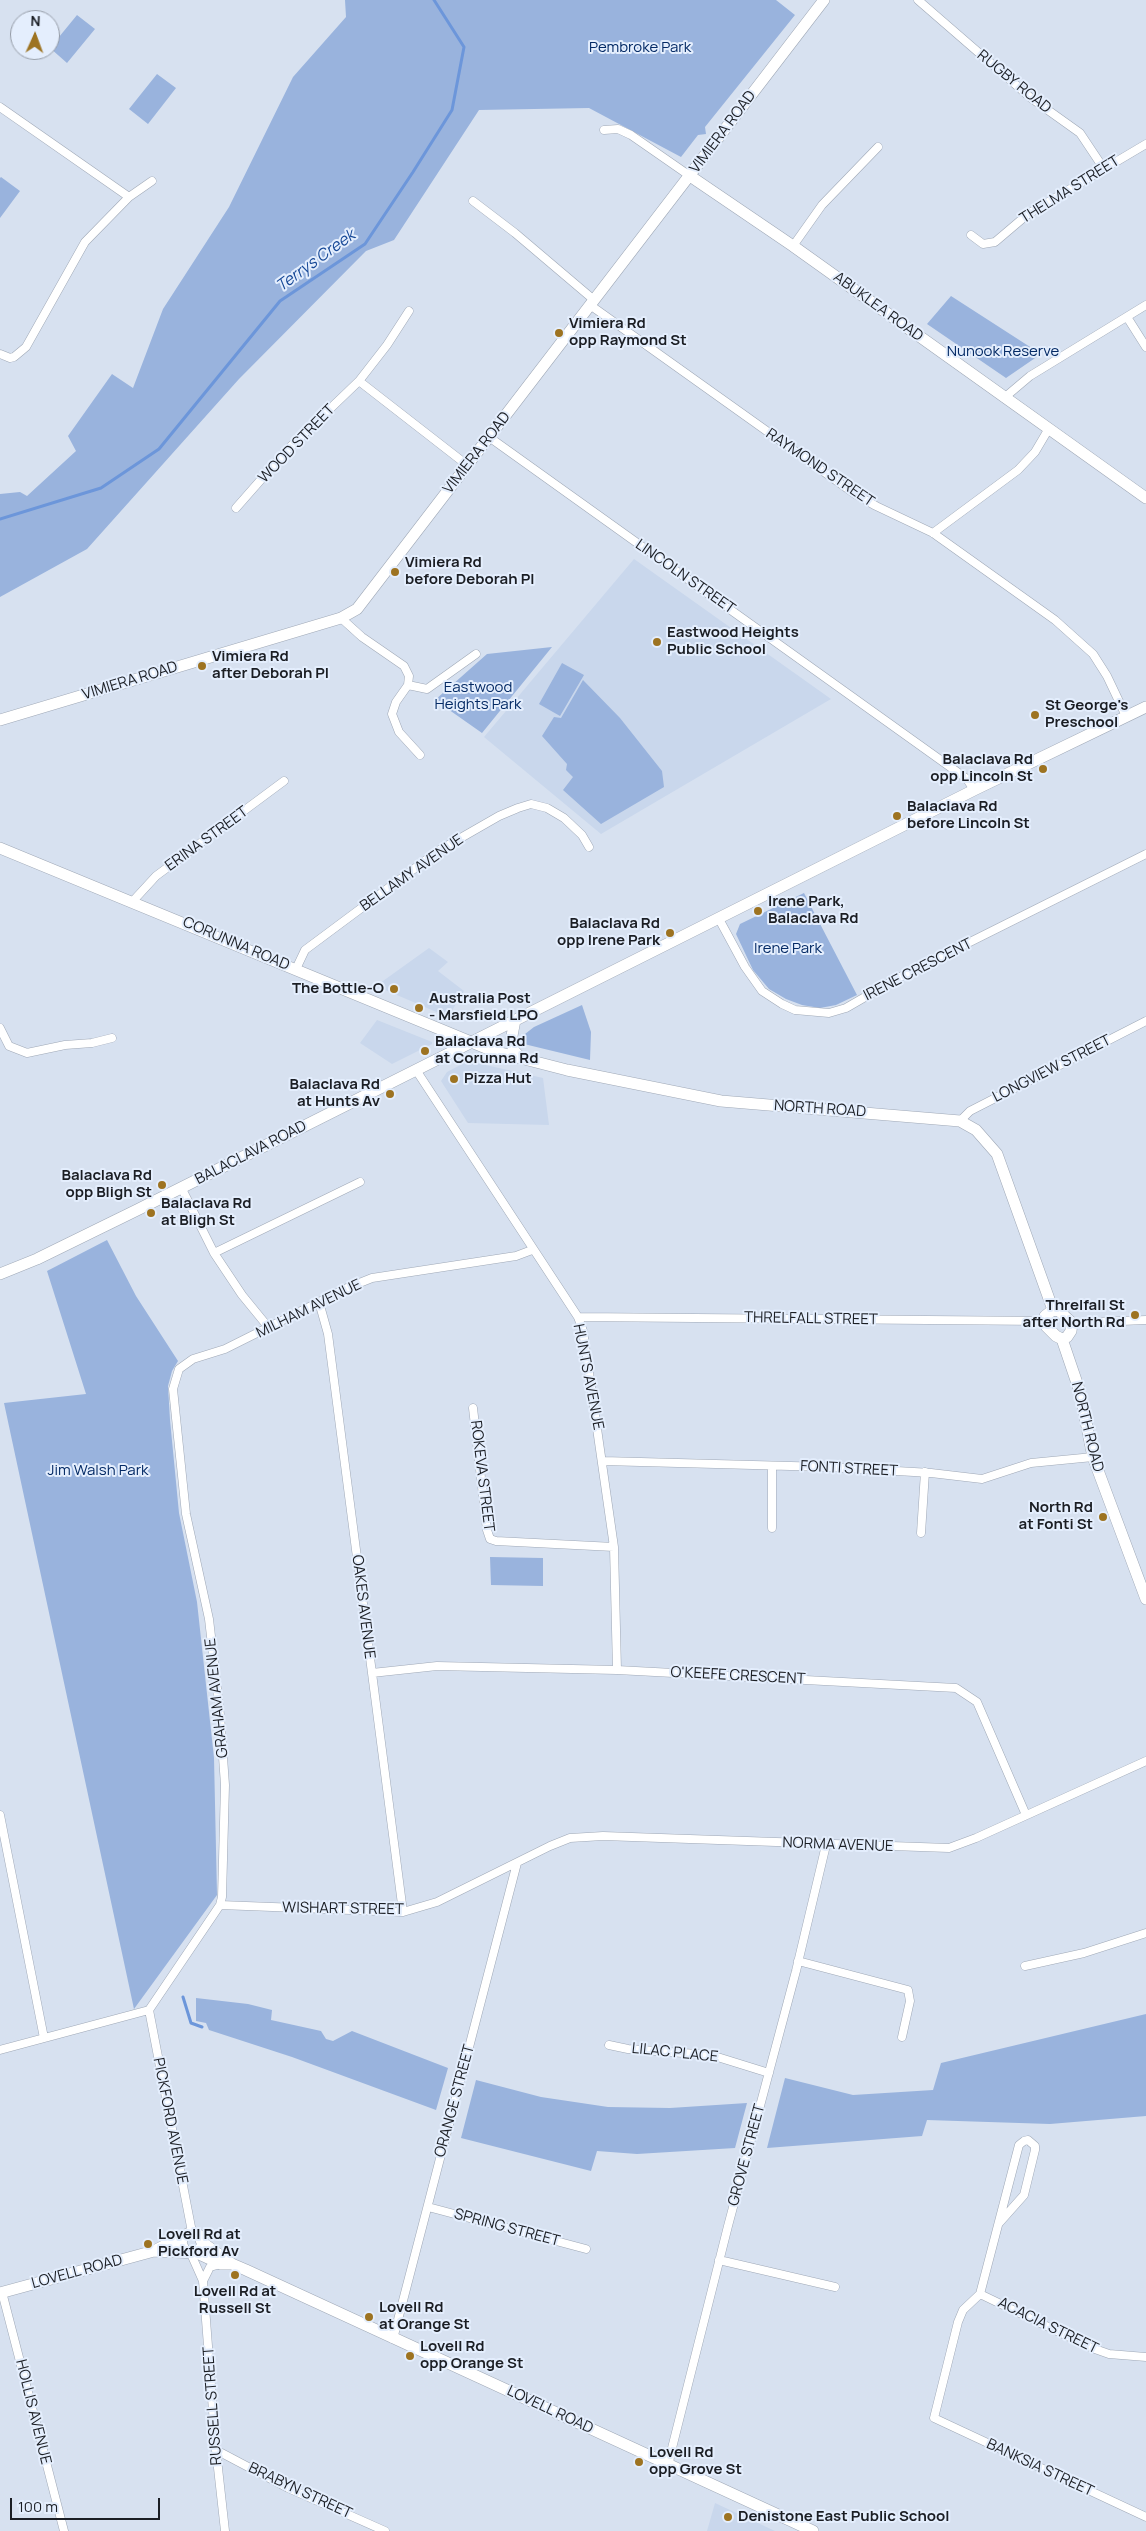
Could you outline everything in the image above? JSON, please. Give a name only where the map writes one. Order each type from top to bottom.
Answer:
[{"type":"street","name":"VIMIERA ROAD","points":[[0,720],[341,618],[357,609],[824,0]]},
{"type":"street","name":"RUGBY ROAD","points":[[918,0],[1031,98],[1080,133],[1104,169]]},
{"type":"street","points":[[0,107],[129,197]]},
{"type":"street","name":"ABUKLEA ROAD","points":[[604,130],[618,129],[632,134],[793,246],[1048,430],[1146,498]]},
{"type":"street","name":"THELMA STREET","points":[[971,235],[983,244],[995,242],[1028,214],[1146,144]]},
{"type":"street","points":[[793,246],[822,205],[878,147]]},
{"type":"street","points":[[0,354],[14,357],[26,348],[85,242],[129,197],[152,181]]},
{"type":"street","name":"RAYMOND STREET","points":[[473,201],[515,233],[592,302],[855,494],[933,533],[1072,634],[1099,663],[1126,716]]},
{"type":"street","points":[[1004,398],[1030,376],[1146,305]]},
{"type":"street","name":"WOOD STREET","points":[[236,508],[287,450],[359,381],[387,346],[408,311]]},
{"type":"street","points":[[1127,316],[1146,347]]},
{"type":"street","points":[[359,381],[467,465]]},
{"type":"street","points":[[933,533],[1018,470],[1035,452],[1048,430]]},
{"type":"street","name":"LINCOLN STREET","points":[[490,437],[959,773],[967,779],[974,790]]},
{"type":"street","points":[[341,618],[362,638],[404,666],[409,676],[408,685],[396,702],[392,714],[399,732],[420,754]]},
{"type":"street","points":[[408,685],[427,689],[476,654]]},
{"type":"street","name":"BALACLAVA ROAD","points":[[0,1274],[37,1260],[974,790],[1146,707]]},
{"type":"street","name":"ERINA STREET","points":[[133,901],[156,876],[284,780]]},
{"type":"street","name":"BELLAMY AVENUE","points":[[296,969],[305,950],[438,852],[499,816],[518,808],[531,804],[547,808],[564,818],[582,835],[589,847]]},
{"type":"street","name":"CORUNNA ROAD","points":[[0,848],[133,901],[471,1042]]},
{"type":"street","name":"IRENE CRESCENT","points":[[719,919],[745,967],[762,991],[795,1010],[829,1013],[846,1008],[898,978],[1146,854]]},
{"type":"street","points":[[515,1020],[511,1041],[514,1051],[522,1059]]},
{"type":"street","name":"LONGVIEW STREET","points":[[960,1121],[970,1111],[1146,1021]]},
{"type":"street","points":[[0,1028],[9,1046],[27,1053],[112,1038]]},
{"type":"street","name":"NORTH ROAD","points":[[471,1042],[522,1059],[721,1101],[960,1121],[976,1130],[997,1154],[1053,1310]]},
{"type":"street","name":"HUNTS AVENUE","points":[[416,1070],[532,1250],[578,1317],[583,1331],[614,1547],[617,1670]]},
{"type":"street","points":[[214,1253],[360,1182]]},
{"type":"street","points":[[181,1188],[214,1253],[242,1295],[269,1328]]},
{"type":"street","name":"MILHAM AVENUE","points":[[179,1368],[193,1359],[225,1349],[346,1288],[372,1278],[516,1256],[532,1250]]},
{"type":"street","name":"OAKES AVENUE","points":[[319,1302],[328,1334],[403,1912]]},
{"type":"street","points":[[1072,1323],[1071,1332],[1062,1339],[1048,1330],[1044,1321],[1048,1312],[1053,1310],[1060,1312],[1072,1323],[1146,1320]]},
{"type":"street","name":"THRELFALL STREET","points":[[578,1317],[1044,1321]]},
{"type":"street","name":"NORTH ROAD","points":[[1062,1339],[1080,1392],[1092,1457],[1146,1599]]},
{"type":"street","name":"GRAHAM AVENUE","points":[[149,2010],[220,1905],[222,1897],[225,1785],[220,1715],[208,1619],[186,1514],[173,1389],[179,1368]]},
{"type":"street","name":"ROKEVA STREET","points":[[474,1408],[487,1530],[490,1539],[496,1542],[614,1547]]},
{"type":"street","name":"FONTI STREET","points":[[603,1461],[924,1472],[982,1479],[1031,1463],[1092,1457]]},
{"type":"street","points":[[772,1466],[772,1528]]},
{"type":"street","points":[[921,1533],[924,1472]]},
{"type":"street","name":"O'KEEFE CRESCENT","points":[[372,1673],[437,1666],[617,1670],[956,1688],[977,1702],[1026,1816]]},
{"type":"street","name":"NORMA AVENUE","points":[[517,1863],[570,1838],[603,1836],[949,1848],[1026,1816],[1146,1761]]},
{"type":"street","points":[[0,1815],[44,2038]]},
{"type":"street","name":"GROVE STREET","points":[[670,2465],[671,2450],[719,2260],[770,2073],[826,1845]]},
{"type":"street","name":"WISHART STREET","points":[[220,1905],[403,1912],[436,1902],[517,1863]]},
{"type":"street","name":"ORANGE STREET","points":[[393,2339],[517,1863]]},
{"type":"street","points":[[1025,1966],[1084,1953],[1146,1933]]},
{"type":"street","points":[[798,1961],[908,1990],[910,2001],[902,2037]]},
{"type":"street","points":[[0,2050],[149,2010]]},
{"type":"street","name":"PICKFORD AVENUE","points":[[149,2010],[188,2234]]},
{"type":"street","name":"LILAC PLACE","points":[[609,2045],[628,2049],[711,2055],[770,2073]]},
{"type":"street","points":[[980,2294],[1019,2145],[1028,2140],[1035,2146],[1035,2150],[1024,2195],[1000,2222]]},
{"type":"street","name":"SPRING STREET","points":[[428,2207],[586,2249]]},
{"type":"street","points":[[188,2234],[199,2234],[194,2250],[181,2243],[188,2234]]},
{"type":"street","name":"LOVELL ROAD","points":[[1,2293],[154,2251],[188,2234]]},
{"type":"street","name":"LOVELL ROAD","points":[[154,2251],[194,2250],[813,2531]]},
{"type":"street","name":"RUSSELL STREET","points":[[194,2250],[203,2281],[216,2450],[225,2531]]},
{"type":"street","points":[[719,2260],[835,2287]]},
{"type":"street","points":[[203,2281],[210,2267],[226,2264]]},
{"type":"street","name":"HOLLIS AVENUE","points":[[1,2293],[64,2531]]},
{"type":"street","name":"ACACIA STREET","points":[[980,2294],[1092,2348],[1109,2354],[1146,2357]]},
{"type":"street","name":"BANKSIA STREET","points":[[980,2294],[963,2310],[958,2322],[934,2418],[1146,2517]]},
{"type":"street","name":"BRABYN STREET","points":[[216,2450],[288,2488],[385,2531]]},
{"type":"shaded area","name":"Eastwood Heights Public School","points":[[634,559],[831,699],[601,834],[484,737]]},
{"type":"shaded area","points":[[429,948],[448,962],[438,971],[464,991],[448,1017],[376,986]]},
{"type":"shaded area","points":[[377,1020],[432,1042],[432,1044],[392,1064],[360,1043]]},
{"type":"shaded area","points":[[468,1061],[543,1078],[549,1125],[468,1123],[441,1081],[447,1072]]},
{"type":"shaded area","name":"Denistone East Public School","points":[[715,2503],[775,2531],[707,2531]]},
{"type":"green space","name":"Pembroke Park","points":[[345,0],[776,0],[795,15],[705,127],[706,134],[698,135],[681,157],[589,108],[479,110],[394,240],[366,251],[239,379],[87,549],[0,597],[0,494],[20,492],[27,496],[76,451],[68,436],[112,374],[133,388],[163,309],[229,207],[293,77],[346,17]]},
{"type":"green space","points":[[77,15],[95,29],[67,63],[60,57],[60,36]]},
{"type":"green space","points":[[157,74],[176,88],[148,124],[129,109]]},
{"type":"green space","points":[[0,178],[20,191],[0,218]]},
{"type":"green space","name":"Nunook Reserve","points":[[951,296],[1041,354],[1006,378],[927,324]]},
{"type":"green space","name":"Eastwood Heights Park","points":[[552,647],[482,733],[435,700],[487,654]]},
{"type":"green space","points":[[562,663],[584,675],[560,716],[539,704]]},
{"type":"green space","points":[[583,680],[620,718],[662,771],[664,787],[601,824],[563,790],[573,777],[566,770],[567,764],[542,736],[554,717],[561,718]]},
{"type":"green space","name":"Irene Park","points":[[804,893],[857,995],[836,1005],[820,1008],[802,1005],[786,999],[769,989],[753,970],[736,934],[740,924]]},
{"type":"green space","points":[[582,1005],[591,1032],[590,1060],[524,1044],[525,1034],[534,1027]]},
{"type":"green space","name":"Jim Walsh Park","points":[[107,1240],[136,1296],[178,1361],[172,1371],[168,1386],[170,1420],[179,1513],[197,1602],[214,1758],[217,1895],[134,2009],[4,1403],[86,1394],[47,1271]]},
{"type":"green space","points":[[490,1557],[543,1558],[543,1586],[491,1585]]},
{"type":"green space","points":[[196,1998],[248,2004],[272,2010],[271,2020],[321,2031],[326,2039],[333,2041],[352,2031],[448,2068],[436,2110],[292,2057],[209,2030],[206,2023],[196,2021]]},
{"type":"green space","points":[[1146,2014],[1146,2116],[1050,2124],[927,2120],[922,2136],[767,2148],[785,2078],[853,2095],[933,2090],[941,2063]]},
{"type":"green space","points":[[476,2080],[541,2097],[608,2107],[670,2108],[747,2103],[735,2148],[637,2154],[597,2151],[591,2171],[461,2138]]},
{"type":"waterway","name":"Terrys Creek","points":[[0,519],[101,488],[159,449],[280,301],[365,244],[452,110],[464,47],[434,0]]},
{"type":"waterway","points":[[183,1997],[191,2023],[202,2027]]},
{"type":"place","name":"Vimiera Rd opp Raymond St","points":[[559,333]]},
{"type":"place","name":"Vimiera Rd before Deborah Pl","points":[[395,572]]},
{"type":"place","name":"Eastwood Heights Public School","points":[[657,642]]},
{"type":"place","name":"Vimiera Rd after Deborah Pl","points":[[202,666]]},
{"type":"place","name":"St George's Preschool","points":[[1035,715]]},
{"type":"place","name":"Balaclava Rd opp Lincoln St","points":[[1043,769]]},
{"type":"place","name":"Balaclava Rd before Lincoln St","points":[[897,816]]},
{"type":"place","name":"Irene Park, Balaclava Rd","points":[[758,911]]},
{"type":"place","name":"Balaclava Rd opp Irene Park","points":[[670,933]]},
{"type":"place","name":"The Bottle-O","points":[[394,989]]},
{"type":"place","name":"Australia Post - Marsfield LPO","points":[[419,1008]]},
{"type":"place","name":"Balaclava Rd at Corunna Rd","points":[[425,1051]]},
{"type":"place","name":"Pizza Hut","points":[[454,1079]]},
{"type":"place","name":"Balaclava Rd at Hunts Av","points":[[390,1094]]},
{"type":"place","name":"Balaclava Rd opp Bligh St","points":[[162,1185]]},
{"type":"place","name":"Balaclava Rd at Bligh St","points":[[151,1213]]},
{"type":"place","name":"Threlfall St after North Rd","points":[[1135,1315]]},
{"type":"place","name":"North Rd at Fonti St","points":[[1103,1517]]},
{"type":"place","name":"Lovell Rd at Pickford Av","points":[[148,2244]]},
{"type":"place","name":"Lovell Rd at Russell St","points":[[235,2275]]},
{"type":"place","name":"Lovell Rd at Orange St","points":[[369,2317]]},
{"type":"place","name":"Lovell Rd opp Orange St","points":[[410,2356]]},
{"type":"place","name":"Lovell Rd opp Grove St","points":[[639,2462]]},
{"type":"place","name":"Denistone East Public School","points":[[728,2517]]}]
